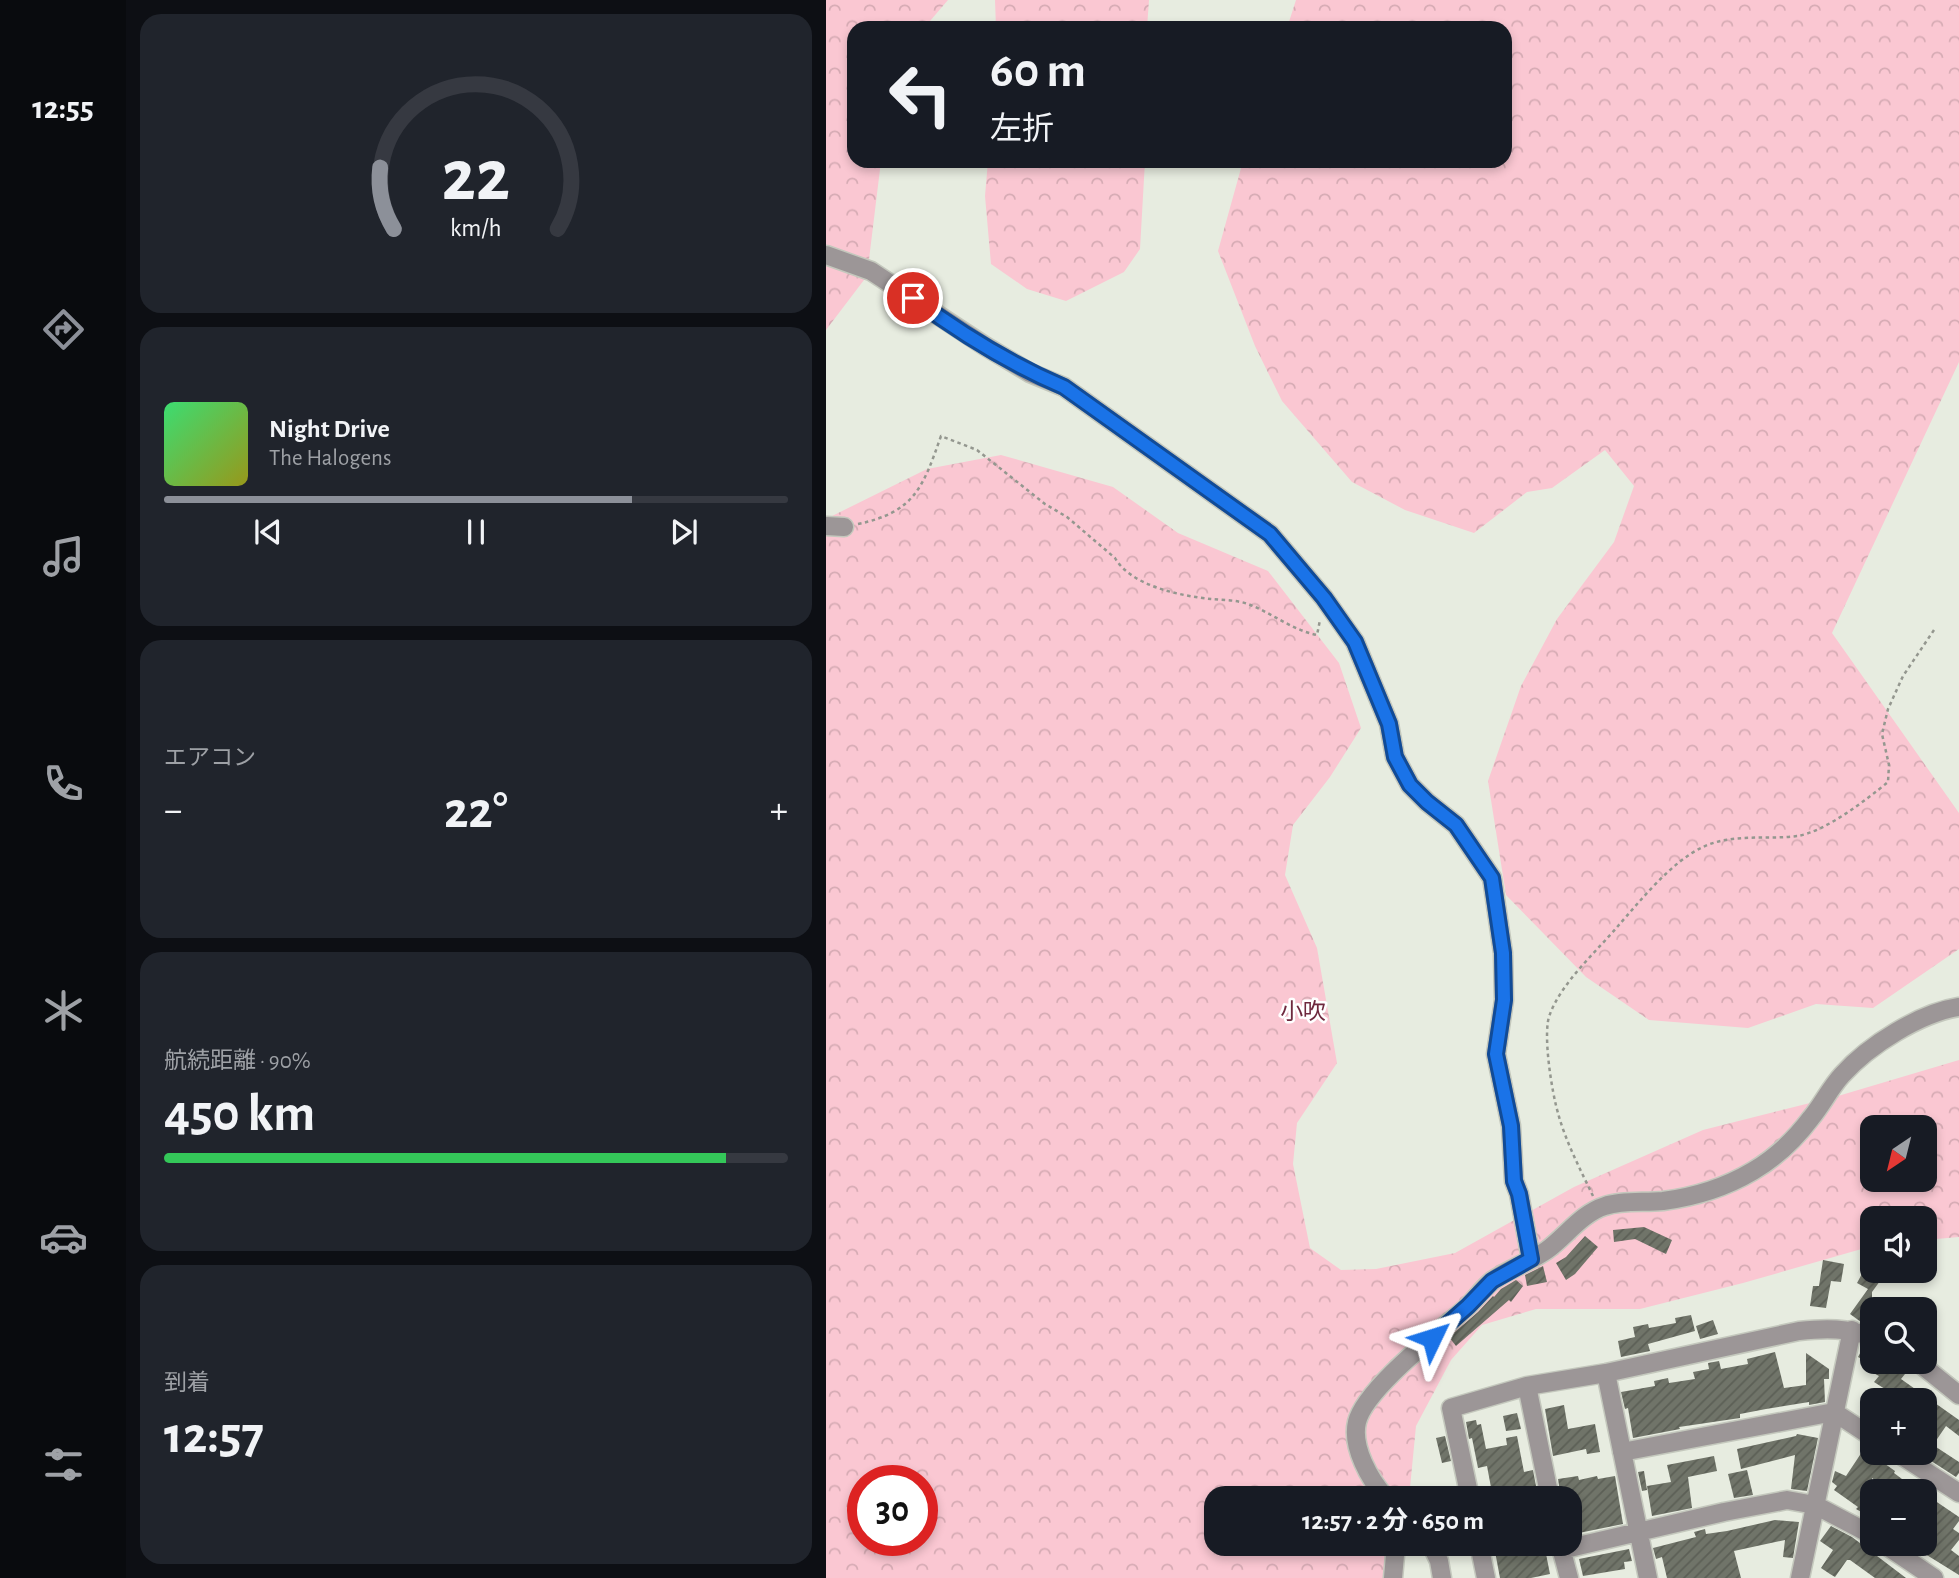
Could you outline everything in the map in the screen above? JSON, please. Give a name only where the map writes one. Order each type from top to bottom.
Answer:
[{"type":"street","points":[[826,255],[871,271],[955,328],[1030,373],[1064,387],[1103,414],[1270,534],[1332,609],[1355,642],[1389,724],[1395,757],[1410,785],[1456,825],[1492,878],[1503,953],[1504,1000],[1496,1054],[1511,1126],[1514,1181],[1519,1194],[1531,1259]]},
{"type":"street","points":[[1375,1486],[1358,1445],[1356,1424],[1361,1411],[1385,1381],[1492,1281],[1531,1259],[1571,1231],[1588,1213],[1606,1205],[1666,1200],[1707,1191],[1754,1171],[1776,1156],[1810,1120],[1842,1075],[1881,1042],[1909,1024],[1959,1007]]},
{"type":"street","points":[[1467,1486],[1451,1408],[1527,1386],[1606,1373],[1799,1331],[1827,1328],[1860,1333]]},
{"type":"street","points":[[1800,1578],[1852,1330]]},
{"type":"street","points":[[1606,1373],[1648,1578]]},
{"type":"street","points":[[1933,1374],[1959,1395]]},
{"type":"street","points":[[1527,1386],[1548,1486]]},
{"type":"street","points":[[1622,1452],[1834,1412],[1860,1429]]},
{"type":"street","points":[[1916,1465],[1959,1493]]},
{"type":"street","points":[[1582,1543],[1787,1500],[1815,1505],[1860,1529]]},
{"type":"street","points":[[1393,1578],[1395,1556]]},
{"type":"street","points":[[1437,1556],[1442,1578]]},
{"type":"street","points":[[1481,1556],[1486,1578]]},
{"type":"street","points":[[1563,1556],[1569,1578]]},
{"type":"street","points":[[1902,1556],[1934,1578]]},
{"type":"path","points":[[835,527],[896,512],[907,504],[928,472],[941,436],[977,450],[1045,504],[1067,517],[1115,558],[1119,566],[1159,589],[1246,603],[1304,632],[1317,635],[1320,618]]},
{"type":"path","points":[[1599,1208],[1558,1114],[1547,1046],[1548,1016],[1558,998],[1647,892],[1689,855],[1703,846],[1732,838],[1799,836],[1820,828],[1888,782],[1888,765],[1882,734],[1888,709],[1903,676],[1934,630]]},
{"type":"green space","points":[[826,0],[948,0],[930,21],[847,21],[847,168],[880,168],[867,276],[826,330]]},
{"type":"green space","points":[[995,0],[1149,0],[1148,21],[996,21]]},
{"type":"green space","points":[[1296,0],[1959,0],[1959,362],[1832,633],[1959,813],[1959,949],[1873,1008],[1816,1004],[1748,1028],[1649,1020],[1586,977],[1506,895],[1488,781],[1521,686],[1557,619],[1614,542],[1634,486],[1605,450],[1552,488],[1527,492],[1474,533],[1405,510],[1352,482],[1282,401],[1255,346],[1218,251],[1241,168],[1512,168],[1512,21],[1289,21]]},
{"type":"green space","points":[[987,168],[1145,168],[1140,249],[1124,272],[1066,301],[1027,289],[991,264],[985,196]]},
{"type":"green space","points":[[1001,455],[1113,487],[1178,533],[1268,571],[1339,663],[1361,728],[1330,777],[1293,825],[1285,875],[1317,948],[1337,1063],[1297,1123],[1293,1164],[1310,1248],[1341,1270],[1376,1269],[1455,1253],[1574,1187],[1703,1130],[1838,1096],[1959,1060],[1959,1237],[1937,1239],[1937,1206],[1860,1206],[1860,1249],[1640,1309],[1536,1309],[1482,1325],[1451,1360],[1416,1426],[1410,1486],[1204,1486],[1204,1556],[1403,1556],[1400,1578],[826,1578],[826,519],[927,469]]},
{"type":"building","points":[[1644,1227],[1672,1240],[1666,1254],[1635,1239],[1614,1242],[1613,1230]]},
{"type":"building","points":[[1585,1236],[1598,1247],[1575,1274],[1566,1280],[1556,1263],[1566,1257]]},
{"type":"building","points":[[1823,1260],[1844,1264],[1841,1282],[1831,1281],[1826,1308],[1810,1306],[1813,1286],[1819,1286]]},
{"type":"building","points":[[1543,1266],[1547,1282],[1527,1286],[1525,1275]]},
{"type":"building","points":[[1860,1278],[1860,1283],[1879,1283],[1872,1292],[1872,1297],[1862,1297],[1868,1289],[1857,1283]]},
{"type":"building","points":[[1516,1280],[1523,1286],[1511,1302],[1509,1300],[1456,1346],[1449,1337],[1501,1289]]},
{"type":"building","points":[[1860,1300],[1860,1321],[1850,1314]]},
{"type":"building","points":[[1691,1315],[1695,1331],[1648,1344],[1650,1351],[1621,1357],[1618,1341],[1635,1337],[1633,1327],[1648,1324],[1649,1328],[1676,1323],[1675,1318]]},
{"type":"building","points":[[1713,1320],[1718,1334],[1700,1339],[1696,1326]]},
{"type":"building","points":[[1775,1352],[1784,1388],[1806,1385],[1806,1353],[1829,1369],[1829,1379],[1824,1379],[1825,1402],[1766,1409],[1740,1414],[1740,1418],[1679,1427],[1680,1429],[1633,1438],[1628,1408],[1625,1409],[1621,1392],[1655,1386],[1654,1381],[1668,1378],[1669,1383],[1695,1379],[1693,1372],[1709,1369],[1708,1363],[1719,1361],[1721,1369],[1748,1364],[1747,1359]]},
{"type":"building","points":[[1875,1374],[1905,1374],[1901,1379],[1914,1388],[1883,1388],[1874,1382],[1879,1376]]},
{"type":"building","points":[[1937,1404],[1959,1420],[1959,1436],[1946,1426],[1937,1439]]},
{"type":"building","points":[[1564,1405],[1568,1429],[1595,1424],[1600,1452],[1587,1454],[1586,1449],[1553,1456],[1545,1409]]},
{"type":"building","points":[[1517,1413],[1521,1429],[1506,1431],[1503,1416]]},
{"type":"building","points":[[1476,1420],[1477,1425],[1481,1424],[1486,1449],[1507,1445],[1506,1438],[1517,1436],[1524,1472],[1533,1470],[1536,1486],[1491,1486],[1487,1466],[1478,1468],[1466,1422]]},
{"type":"building","points":[[1797,1434],[1818,1438],[1807,1491],[1791,1489],[1795,1455],[1741,1469],[1737,1449]]},
{"type":"building","points":[[1445,1436],[1451,1461],[1442,1463],[1436,1438]]},
{"type":"building","points":[[1937,1448],[1959,1462],[1959,1473],[1956,1477],[1937,1465]]},
{"type":"building","points":[[1860,1455],[1860,1465],[1887,1465],[1902,1479],[1860,1479],[1860,1511],[1834,1490],[1837,1486],[1832,1482],[1835,1471],[1846,1476]]},
{"type":"building","points":[[1714,1456],[1717,1471],[1688,1477],[1692,1508],[1652,1516],[1647,1486],[1671,1482],[1667,1465]]},
{"type":"building","points":[[1747,1470],[1753,1495],[1734,1498],[1728,1474]]},
{"type":"building","points":[[1644,1471],[1647,1490],[1642,1491],[1638,1472]]},
{"type":"building","points":[[1578,1476],[1579,1480],[1597,1476],[1598,1479],[1615,1476],[1623,1524],[1582,1532],[1582,1486],[1559,1486],[1558,1479]]},
{"type":"building","points":[[1937,1502],[1959,1517],[1953,1529],[1959,1533],[1959,1540],[1951,1550],[1959,1556],[1959,1575],[1928,1556],[1937,1556]]},
{"type":"building","points":[[1775,1520],[1799,1522],[1793,1558],[1783,1557],[1785,1540],[1734,1551],[1741,1578],[1667,1578],[1662,1557],[1656,1559],[1653,1548],[1696,1537],[1694,1532],[1705,1529],[1706,1534],[1727,1531]]},
{"type":"building","points":[[1831,1526],[1860,1543],[1860,1556],[1877,1556],[1906,1578],[1875,1578],[1850,1560],[1847,1560],[1835,1577],[1821,1568],[1833,1550],[1820,1541]]},
{"type":"building","points":[[1629,1549],[1632,1561],[1624,1562],[1625,1569],[1583,1576],[1579,1559]]},
{"type":"building","points":[[1496,1556],[1546,1556],[1550,1574],[1531,1578],[1500,1578]]},
{"type":"district","name":"小吹","points":[[1303,1011]]},
{"type":"route","points":[[913,298],[1030,373],[1064,387],[1270,534],[1324,598],[1355,642],[1389,724],[1395,757],[1410,785],[1456,825],[1492,878],[1503,953],[1504,1000],[1496,1054],[1511,1126],[1514,1181],[1519,1194],[1531,1259],[1492,1281],[1432,1338]]}]
